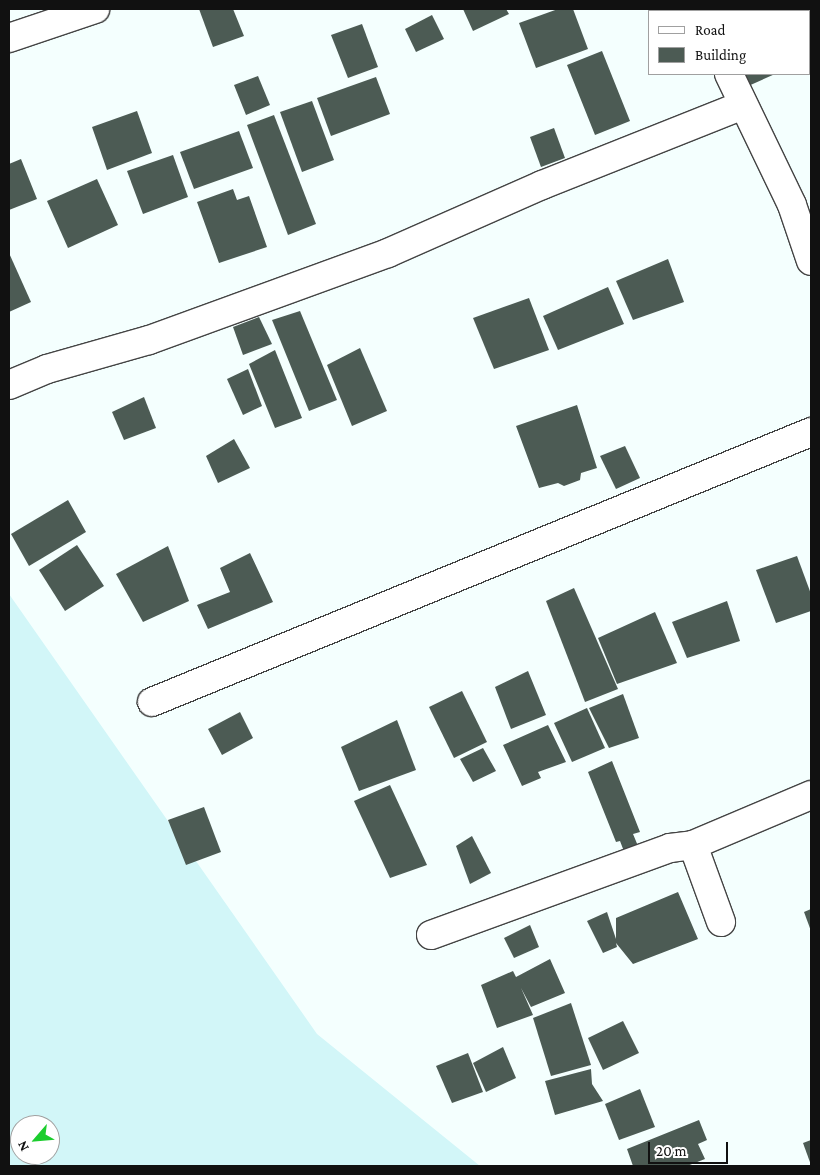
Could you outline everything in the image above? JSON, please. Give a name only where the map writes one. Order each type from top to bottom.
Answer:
[{"type":"street","points":[[9,38],[95,9]]},
{"type":"street","points":[[729,75],[792,205],[811,261]]},
{"type":"street","points":[[9,385],[47,369],[149,340],[388,253],[542,185],[743,105]]},
{"type":"street","points":[[152,702],[811,432]]},
{"type":"street","points":[[431,935],[644,857],[693,845],[811,795]]},
{"type":"street","points":[[693,845],[721,922]]},
{"type":"shaded area","points":[[9,594],[317,1034],[480,1166],[9,1166]]},
{"type":"building","points":[[199,9],[233,9],[244,36],[213,47]]},
{"type":"building","points":[[463,9],[506,9],[509,14],[473,31]]},
{"type":"building","points":[[558,9],[573,9],[588,49],[536,68],[519,23]]},
{"type":"building","points":[[432,15],[444,39],[416,52],[405,29]]},
{"type":"building","points":[[362,24],[378,67],[348,78],[331,35]]},
{"type":"building","points":[[602,51],[630,121],[595,135],[567,65]]},
{"type":"building","points":[[740,75],[773,75],[746,87]]},
{"type":"building","points":[[258,76],[270,105],[246,115],[234,85]]},
{"type":"building","points":[[376,77],[390,114],[331,136],[317,98]]},
{"type":"building","points":[[312,101],[334,160],[302,172],[280,112]]},
{"type":"building","points":[[137,111],[152,153],[107,170],[92,127]]},
{"type":"building","points":[[274,115],[316,224],[288,235],[247,125]]},
{"type":"building","points":[[554,128],[565,158],[541,167],[530,137]]},
{"type":"building","points":[[239,131],[253,168],[194,189],[180,152]]},
{"type":"building","points":[[173,155],[188,197],[143,214],[127,171]]},
{"type":"building","points":[[21,159],[37,199],[9,210],[9,164]]},
{"type":"building","points":[[97,179],[118,225],[68,248],[47,201]]},
{"type":"building","points":[[233,189],[237,200],[249,196],[267,247],[219,263],[197,202]]},
{"type":"building","points":[[9,253],[31,302],[9,312]]},
{"type":"building","points":[[668,259],[684,302],[633,320],[616,281]]},
{"type":"building","points":[[608,287],[624,324],[558,350],[543,316]]},
{"type":"building","points":[[529,298],[549,350],[494,369],[473,318]]},
{"type":"building","points":[[300,311],[337,400],[309,411],[272,320]]},
{"type":"building","points":[[259,317],[272,344],[243,355],[233,327]]},
{"type":"building","points":[[360,348],[387,411],[352,426],[327,365]]},
{"type":"building","points":[[275,350],[302,418],[275,428],[249,364]]},
{"type":"building","points":[[248,369],[262,406],[243,415],[227,379]]},
{"type":"building","points":[[144,397],[156,428],[124,440],[112,412]]},
{"type":"building","points":[[577,405],[597,468],[581,473],[580,480],[564,486],[558,483],[539,488],[516,426]]},
{"type":"building","points":[[234,439],[250,468],[218,483],[206,456]]},
{"type":"building","points":[[625,446],[640,478],[616,489],[600,456]]},
{"type":"building","points":[[68,500],[86,532],[29,566],[11,534]]},
{"type":"building","points":[[77,545],[104,586],[65,611],[39,570]]},
{"type":"building","points":[[168,546],[189,601],[143,622],[116,574]]},
{"type":"building","points":[[250,553],[273,602],[208,629],[197,605],[230,592],[220,568]]},
{"type":"building","points":[[797,556],[811,594],[811,611],[776,623],[756,570]]},
{"type":"building","points":[[574,588],[618,689],[585,702],[546,601]]},
{"type":"building","points":[[727,601],[740,641],[687,658],[672,622]]},
{"type":"building","points":[[655,612],[677,663],[617,684],[598,638]]},
{"type":"building","points":[[528,671],[546,715],[511,729],[495,687]]},
{"type":"building","points":[[462,691],[487,742],[454,758],[429,707]]},
{"type":"building","points":[[623,694],[639,738],[609,748],[589,708]]},
{"type":"building","points":[[587,708],[605,748],[572,762],[554,723]]},
{"type":"building","points":[[240,712],[253,738],[222,755],[208,729]]},
{"type":"building","points":[[397,720],[416,770],[359,791],[341,747]]},
{"type":"building","points":[[548,725],[566,762],[538,772],[541,778],[522,786],[503,745]]},
{"type":"building","points":[[483,748],[496,771],[473,782],[460,759]]},
{"type":"building","points":[[612,761],[640,832],[633,834],[638,846],[625,854],[620,841],[616,842],[588,772]]},
{"type":"building","points":[[390,785],[427,865],[390,878],[354,801]]},
{"type":"building","points":[[204,807],[221,852],[186,865],[168,820]]},
{"type":"building","points":[[472,836],[491,873],[470,884],[456,846]]},
{"type":"building","points":[[678,892],[698,939],[633,964],[616,943],[617,947],[603,953],[587,921],[607,912],[616,939],[616,918]]},
{"type":"building","points":[[811,909],[811,931],[804,912]]},
{"type":"building","points":[[530,925],[539,947],[514,958],[504,938]]},
{"type":"building","points":[[550,959],[565,993],[531,1007],[521,988],[533,1015],[497,1028],[481,985],[513,971],[516,977]]},
{"type":"building","points":[[571,1003],[591,1065],[551,1076],[533,1018]]},
{"type":"building","points":[[623,1021],[639,1053],[603,1070],[588,1038]]},
{"type":"building","points":[[503,1047],[516,1078],[486,1092],[473,1063]]},
{"type":"building","points":[[468,1053],[483,1092],[452,1103],[436,1066]]},
{"type":"building","points":[[591,1069],[592,1084],[603,1101],[555,1115],[545,1081]]},
{"type":"building","points":[[640,1089],[655,1127],[619,1140],[605,1104]]},
{"type":"building","points":[[699,1120],[707,1140],[698,1144],[705,1159],[687,1166],[633,1166],[627,1149]]},
{"type":"building","points":[[811,1140],[811,1165],[803,1143]]}]
